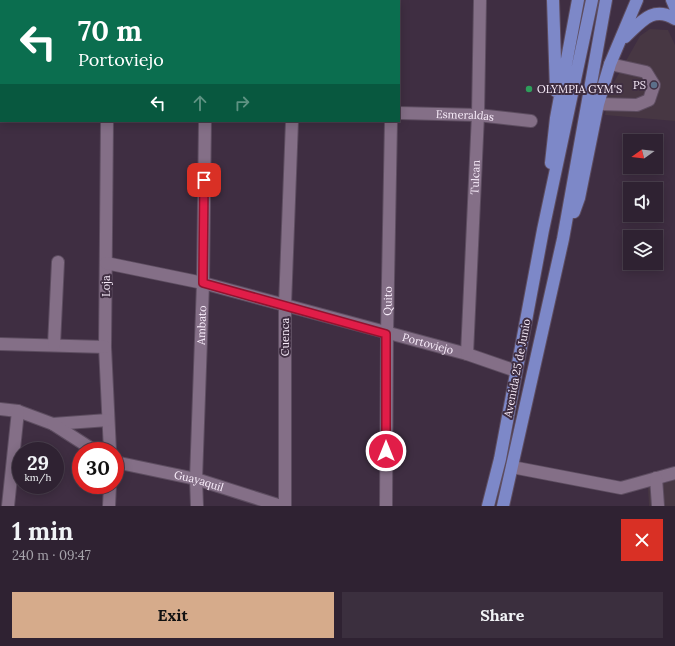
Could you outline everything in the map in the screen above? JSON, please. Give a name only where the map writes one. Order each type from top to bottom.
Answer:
[{"type":"main road","points":[[553,0],[556,118]]},
{"type":"main road","name":"Avenida 25 de Junio","points":[[543,230],[556,118],[578,0]]},
{"type":"main road","name":"Avenida 25 de Junio","points":[[488,506],[500,459],[543,230],[592,0]]},
{"type":"main road","name":"Avenida 25 de Junio","points":[[502,506],[512,467],[537,348],[563,240],[606,0]]},
{"type":"main road","points":[[627,0],[632,15]]},
{"type":"main road","name":"Avenida 25 de Junio","points":[[563,240],[579,198],[598,104],[610,64],[632,15],[637,0]]},
{"type":"main road","points":[[672,0],[675,7]]},
{"type":"main road","points":[[620,42],[642,20],[650,16],[663,13],[675,19]]},
{"type":"street","name":"Tulcan","points":[[467,354],[478,115],[480,0]]},
{"type":"street","points":[[598,104],[637,105],[649,100],[654,85],[646,72],[610,64]]},
{"type":"street","name":"Esmeraldas","points":[[400,113],[478,115],[531,121]]},
{"type":"street","name":"Loja","points":[[107,122],[106,347],[109,442]]},
{"type":"street","name":"Ambato","points":[[197,506],[196,480],[203,283],[205,122]]},
{"type":"street","name":"Cuenca","points":[[285,506],[285,305],[292,122]]},
{"type":"street","name":"Quito","points":[[386,506],[386,334],[391,122]]},
{"type":"street","points":[[54,346],[58,262]]},
{"type":"street","name":"Portoviejo","points":[[106,263],[203,283],[386,334],[467,354],[516,371]]},
{"type":"street","points":[[0,344],[106,347]]},
{"type":"street","points":[[0,409],[18,411],[53,424],[81,442]]},
{"type":"street","points":[[8,506],[18,411]]},
{"type":"street","points":[[53,424],[108,420]]},
{"type":"street","name":"Guayaquil","points":[[124,464],[196,480],[280,506]]},
{"type":"street","points":[[512,467],[621,488],[675,473]]},
{"type":"street","points":[[656,478],[658,506]]},
{"type":"street","points":[[109,506],[110,494]]},
{"type":"shaded area","points":[[650,29],[668,30],[675,45],[675,121],[605,115],[609,91],[640,36]]},
{"type":"shaded area","points":[[675,480],[675,506],[649,506],[648,488]]},
{"type":"place","name":"PS","points":[[654,85]]},
{"type":"place","name":"OLYMPIA GYM'S","points":[[529,89]]},
{"type":"route","points":[[204,180],[203,283],[386,334],[386,451]]}]
